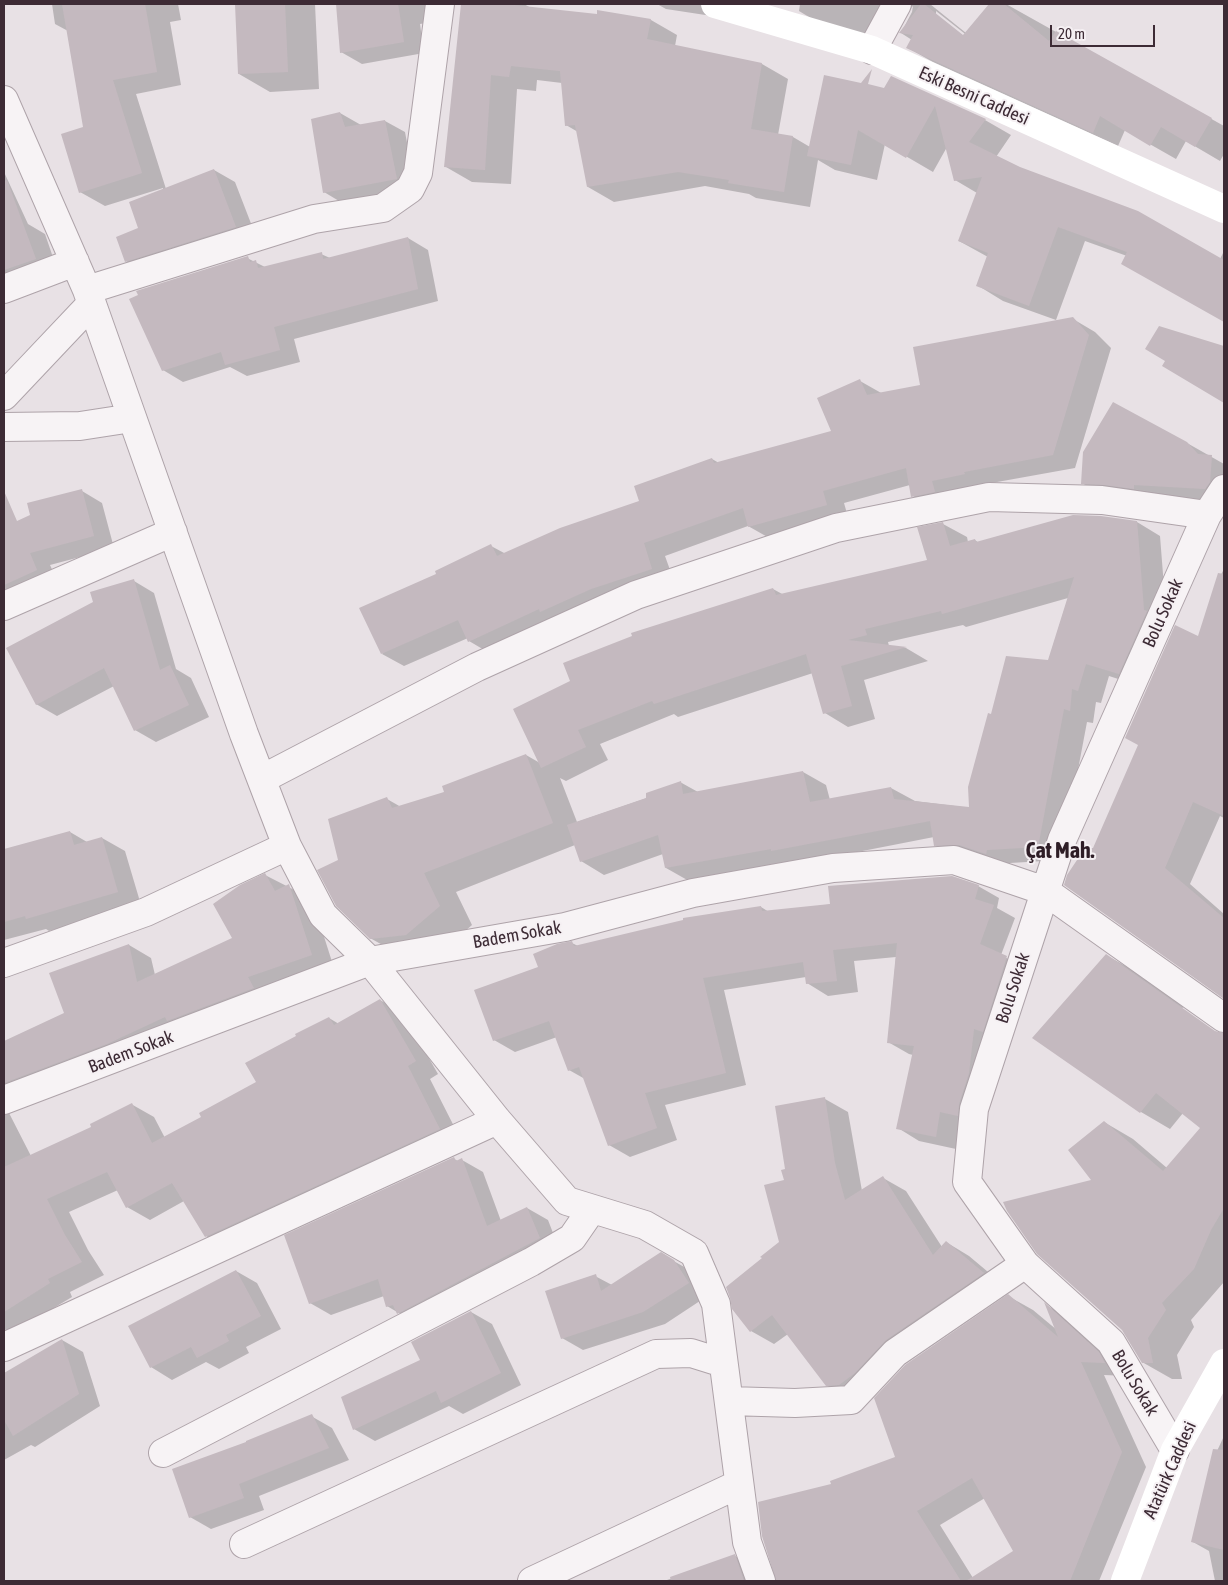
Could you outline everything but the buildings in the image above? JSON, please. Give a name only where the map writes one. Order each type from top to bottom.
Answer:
[{"type":"street","points":[[4,396],[89,297],[314,219],[383,208],[410,189],[418,173],[440,4]]},
{"type":"street","name":"Eski Besni Caddesi","points":[[715,4],[872,50],[1224,209]]},
{"type":"street","points":[[872,50],[898,4]]},
{"type":"street","points":[[4,100],[89,297],[244,734],[286,846],[323,915],[370,961],[496,1120],[567,1201],[645,1225],[694,1253],[716,1304],[747,1542],[761,1581]]},
{"type":"street","points":[[4,290],[75,262]]},
{"type":"street","points":[[4,427],[80,426],[132,418]]},
{"type":"street","name":"Bolu Sokak","points":[[1175,1450],[1111,1342],[1025,1264],[967,1182],[974,1109],[1062,840],[1207,515],[1224,489]]},
{"type":"street","points":[[262,779],[477,667],[636,595],[836,528],[989,497],[1102,500],[1207,515]]},
{"type":"street","points":[[4,606],[172,532]]},
{"type":"street","points":[[4,963],[146,912],[286,846]]},
{"type":"street","name":"Badem Sokak","points":[[4,1100],[370,961],[565,927],[693,893],[833,868],[954,860],[1045,891],[1224,1018]]},
{"type":"street","points":[[4,1347],[496,1120]]},
{"type":"street","points":[[163,1452],[531,1262],[572,1238],[592,1209]]},
{"type":"street","points":[[729,1402],[795,1403],[851,1400],[895,1353],[1025,1264]]},
{"type":"street","points":[[244,1544],[656,1354],[691,1354],[723,1363]]},
{"type":"street","name":"Atatürk Caddesi","points":[[1124,1581],[1175,1450],[1224,1363]]},
{"type":"street","points":[[532,1581],[739,1484]]},
{"type":"district","name":"Çat Mah.","points":[[1060,851]]}]
